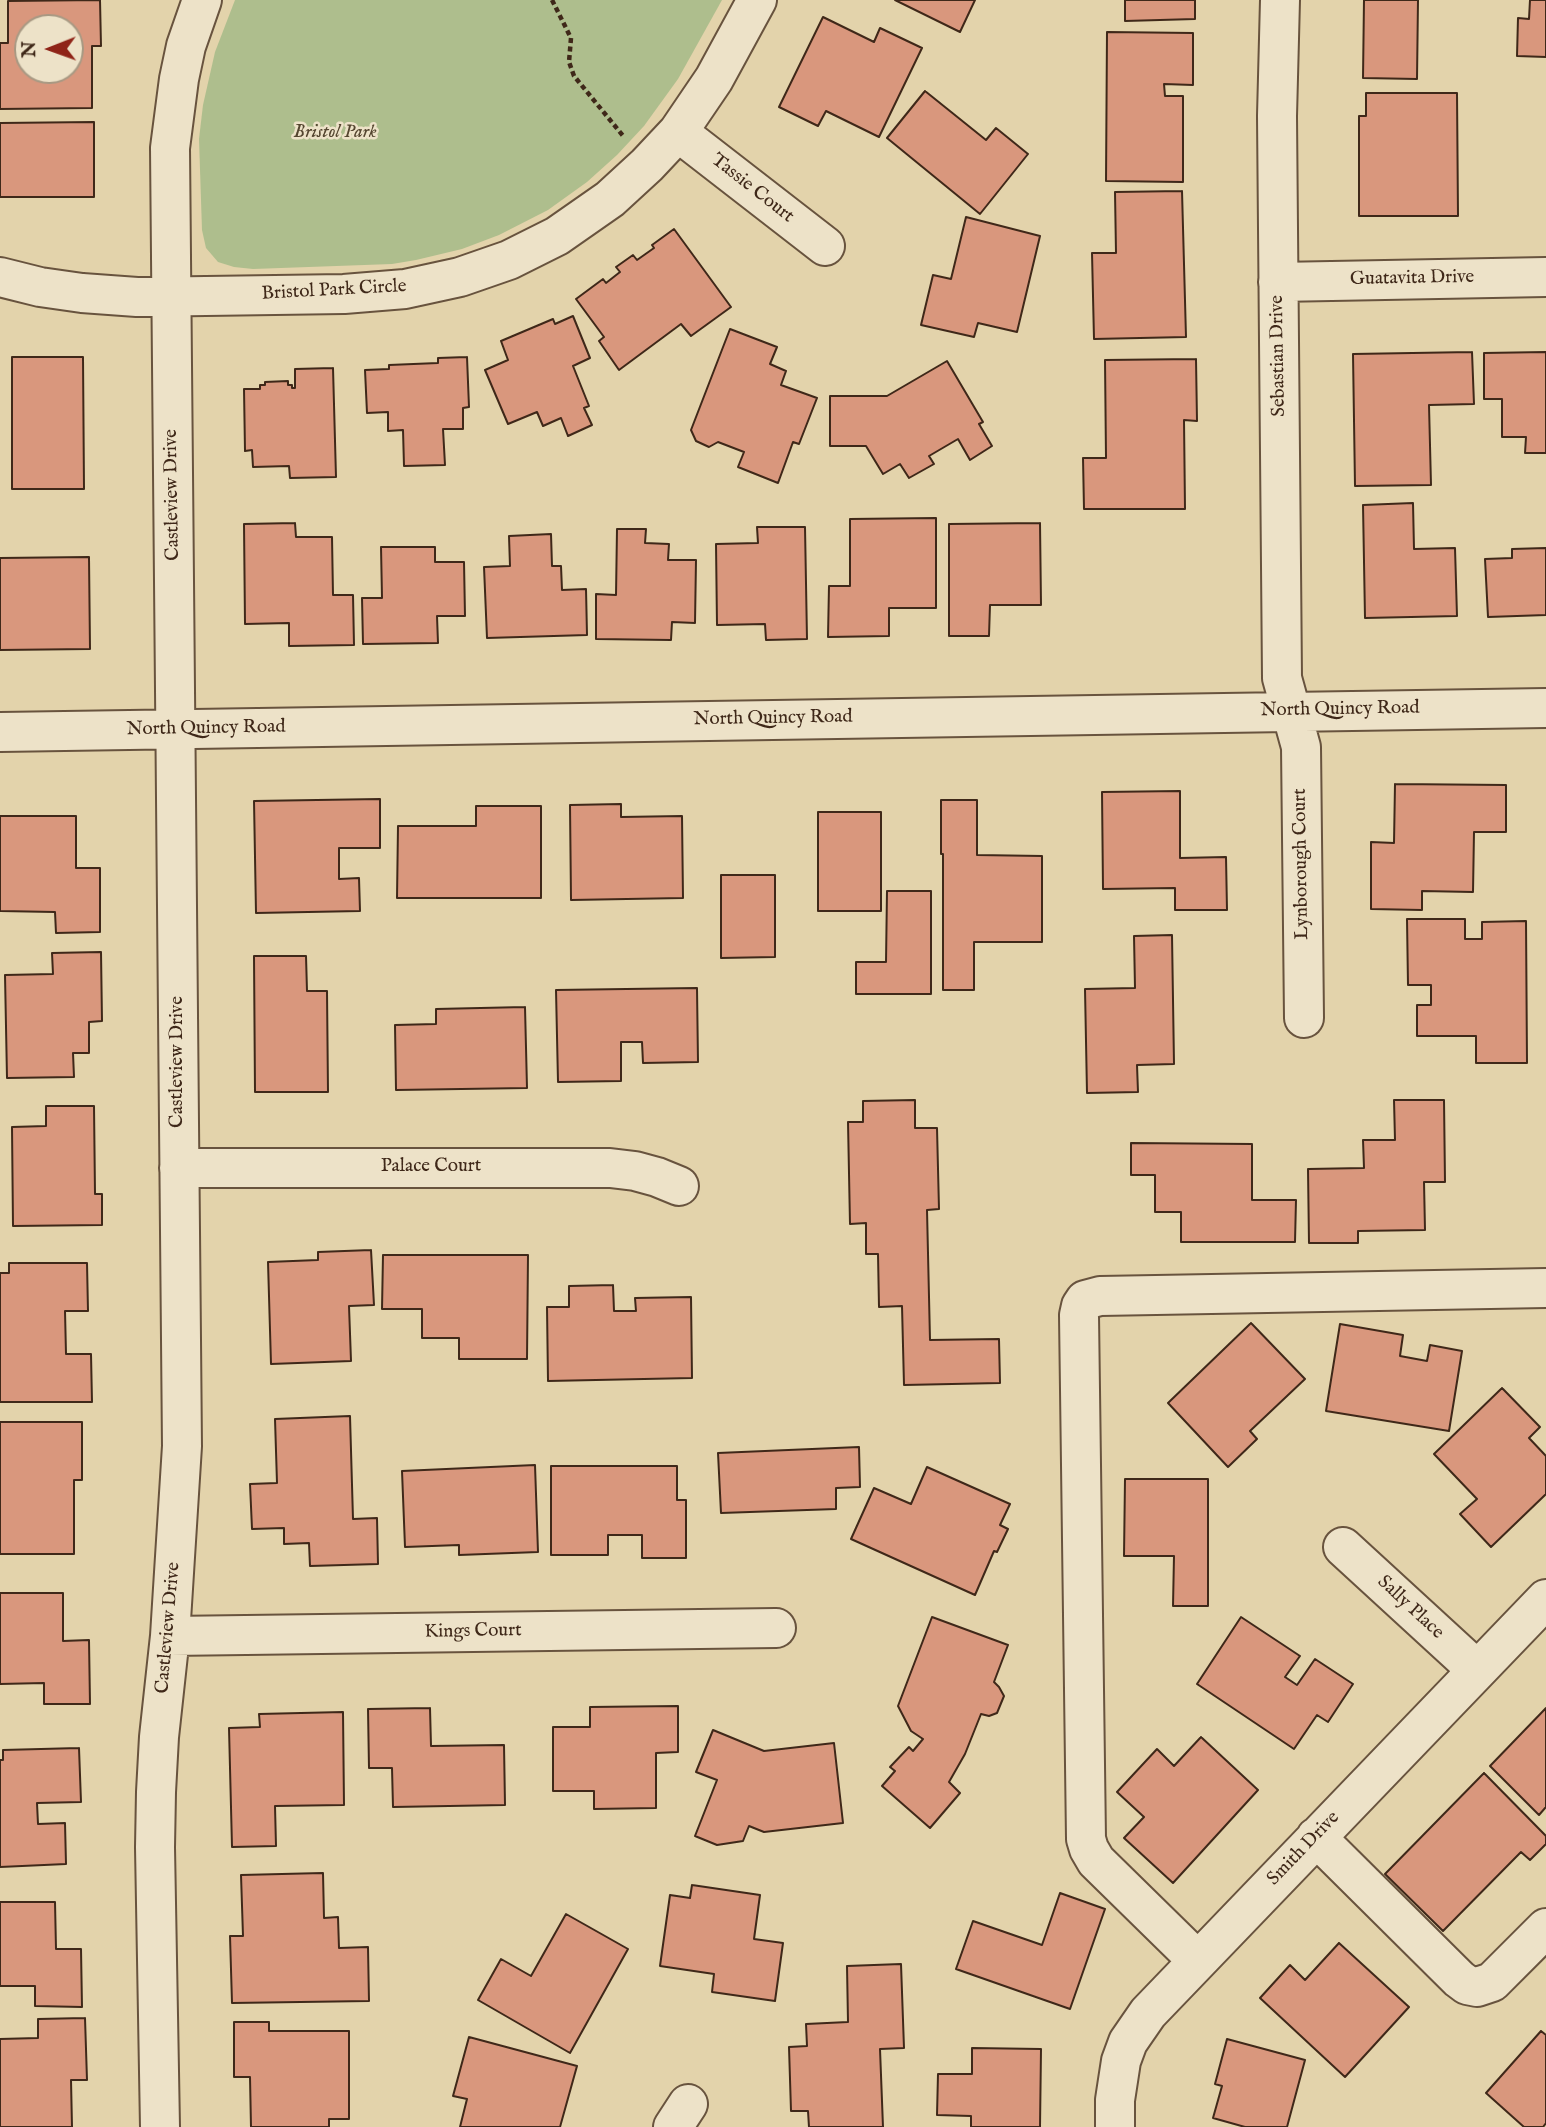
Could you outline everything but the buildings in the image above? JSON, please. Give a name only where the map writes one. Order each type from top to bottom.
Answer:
[{"type":"street","name":"Castleview Drive","points":[[160,2127],[155,1847],[159,1737],[170,1636],[182,1446],[170,148],[173,113],[186,46],[202,0]]},
{"type":"street","name":"Bristol Park Circle","points":[[0,277],[40,287],[82,293],[171,297],[344,294],[405,289],[460,277],[509,260],[557,236],[610,199],[647,165],[678,132],[714,79],[757,0]]},
{"type":"street","name":"Sebastian Drive","points":[[1280,0],[1277,116],[1282,678],[1291,711]]},
{"type":"street","name":"Tassie Court","points":[[678,132],[825,246]]},
{"type":"street","name":"Guatavita Drive","points":[[1278,282],[1546,277]]},
{"type":"street","name":"North Quincy Road","points":[[0,732],[1546,708]]},
{"type":"street","name":"Lynborough Court","points":[[1291,711],[1301,747],[1304,1018]]},
{"type":"street","name":"Palace Court","points":[[179,1168],[610,1168],[635,1171],[679,1186]]},
{"type":"street","points":[[1197,1960],[1096,1861],[1086,1839],[1081,1306],[1085,1300],[1100,1296],[1546,1288]]},
{"type":"street","name":"Sally Place","points":[[1343,1547],[1477,1670]]},
{"type":"street","name":"Smith Drive","points":[[1115,2127],[1117,2079],[1128,2042],[1148,2012],[1546,1600]]},
{"type":"street","name":"Kings Court","points":[[170,1636],[776,1628]]},
{"type":"street","points":[[1316,1837],[1467,1985],[1477,1987],[1492,1982],[1546,1928]]},
{"type":"path","points":[[552,0],[570,38],[569,62],[574,76],[626,139]]},
{"type":"green space","name":"Bristol Park","points":[[235,0],[722,0],[678,79],[644,126],[587,182],[548,210],[499,235],[462,249],[416,260],[392,264],[253,269],[218,262],[206,248],[202,230],[199,139],[203,105],[215,52]]}]
